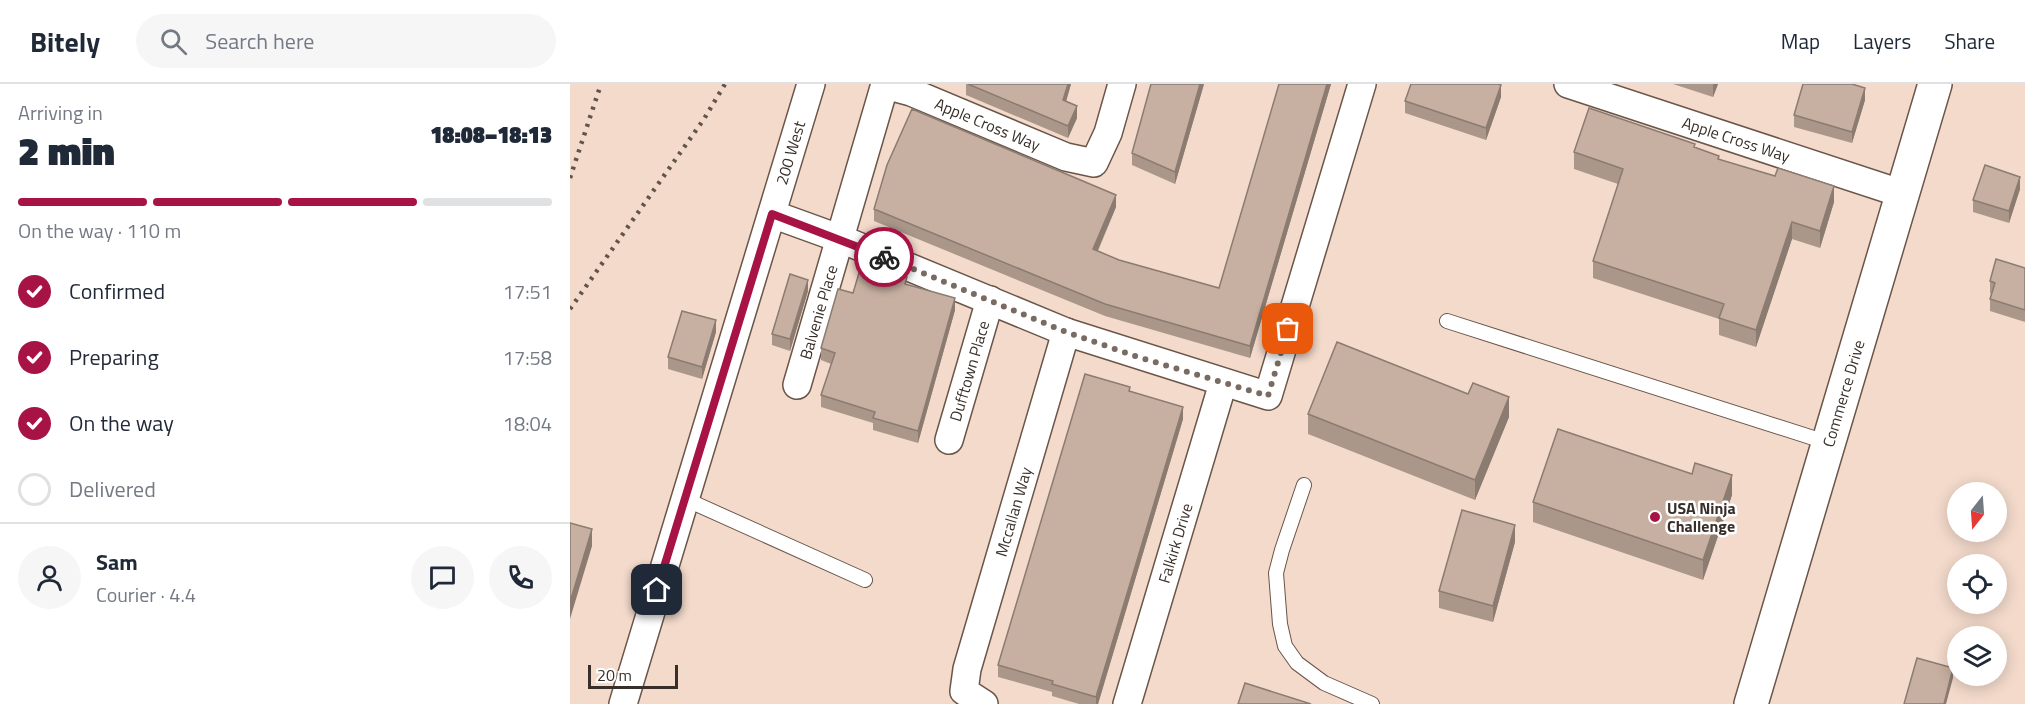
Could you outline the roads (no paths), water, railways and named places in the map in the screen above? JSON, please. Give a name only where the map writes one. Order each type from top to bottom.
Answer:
[{"type":"street","name":"200 West","points":[[623,704],[811,84]]},
{"type":"street","name":"Apple Cross Way","points":[[841,239],[885,84],[911,92],[1066,157],[1094,163],[1108,133],[1122,84]]},
{"type":"street","points":[[772,214],[841,239],[1066,332],[1268,396],[1362,84]]},
{"type":"street","name":"Apple Cross Way","points":[[1568,84],[1903,194]]},
{"type":"street","name":"Commerce Drive","points":[[1751,704],[1935,84]]},
{"type":"street","name":"Balvenie Place","points":[[797,385],[841,239]]},
{"type":"street","name":"Dufftown Place","points":[[949,440],[990,300]]},
{"type":"street","name":"Mccallan Way","points":[[974,697],[968,669],[1066,332]]},
{"type":"street","name":"Falkirk Drive","points":[[1127,704],[1224,383]]},
{"type":"lane","points":[[1447,321],[1829,443]]},
{"type":"lane","points":[[1304,485],[1276,573],[1280,624],[1285,646],[1297,663],[1324,683],[1372,704]]},
{"type":"lane","points":[[685,499],[865,580]]},
{"type":"railway","points":[[570,178],[601,84]]},
{"type":"railway","points":[[570,309],[704,119],[725,84]]},
{"type":"place","name":"USA Ninja Challenge","points":[[1655,517]]}]
